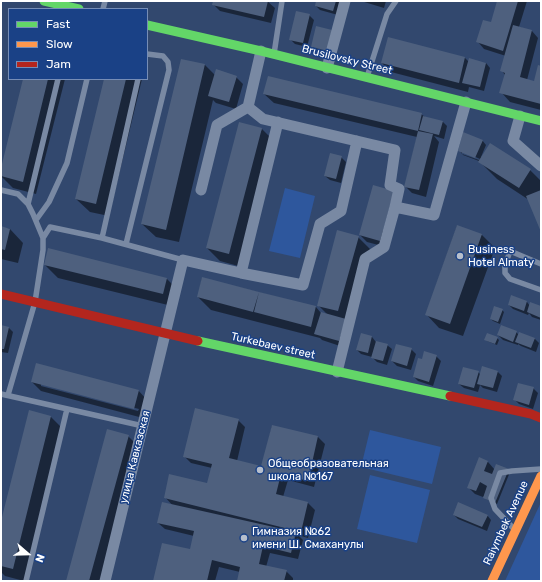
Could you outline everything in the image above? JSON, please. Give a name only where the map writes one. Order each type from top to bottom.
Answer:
[{"type":"street","points":[[44,1],[75,8]]},
{"type":"street","points":[[327,68],[345,1]]},
{"type":"street","name":"Brusilovsky Street","points":[[148,25],[261,51],[541,121]]},
{"type":"street","points":[[201,190],[217,125],[248,107],[261,51]]},
{"type":"street","points":[[395,207],[434,215],[466,102]]},
{"type":"street","points":[[248,107],[263,119],[395,150],[390,185],[399,189],[395,207],[384,247],[364,259],[337,372]]},
{"type":"street","points":[[520,116],[513,141],[541,166]]},
{"type":"street","points":[[241,272],[278,122]]},
{"type":"street","points":[[183,260],[302,286],[320,224],[341,211],[357,141]]},
{"type":"street","name":"улица Кавказская","points":[[105,581],[183,260]]},
{"type":"street","name":"Turkebaev street","points":[[1,294],[166,334],[531,414],[541,418]]},
{"type":"street","name":"Raiymbek Avenue","points":[[492,581],[541,476]]},
{"type":"lane","points":[[274,55],[282,1]]},
{"type":"lane","points":[[367,78],[387,14],[396,1]]},
{"type":"lane","points":[[126,244],[169,70],[168,62],[163,56],[148,54]]},
{"type":"lane","points":[[28,204],[58,80]]},
{"type":"lane","points":[[36,220],[49,202],[67,163],[87,80]]},
{"type":"lane","points":[[102,238],[138,80]]},
{"type":"lane","points":[[1,190],[18,194],[28,204],[43,238],[43,250],[35,302],[8,395]]},
{"type":"lane","points":[[43,238],[50,227],[102,238],[183,260]]},
{"type":"lane","points":[[541,264],[510,251],[505,266],[505,274],[510,279],[541,290]]},
{"type":"lane","points":[[1,394],[143,426]]},
{"type":"lane","points":[[26,581],[67,409]]},
{"type":"lane","points":[[516,530],[495,509],[491,498],[500,473],[541,469]]},
{"type":"shaded area","points":[[285,188],[315,196],[300,258],[269,251]]},
{"type":"shaded area","points":[[370,430],[441,447],[432,484],[361,467]]},
{"type":"shaded area","points":[[370,475],[430,490],[417,543],[357,529]]},
{"type":"shaded area","points":[[541,502],[541,581],[505,581]]},
{"type":"building","points":[[213,1],[268,1],[264,17],[212,5]]},
{"type":"building","points":[[316,1],[336,1],[333,11],[315,6]]},
{"type":"building","points":[[497,1],[518,1],[503,51],[476,42],[483,20],[491,22]]},
{"type":"building","points":[[296,11],[310,14],[303,43],[289,40]]},
{"type":"building","points":[[513,25],[532,30],[520,77],[534,81],[538,65],[541,66],[541,104],[499,93],[505,73],[500,71]]},
{"type":"building","points":[[316,26],[332,30],[327,51],[311,47]]},
{"type":"building","points":[[388,37],[465,57],[459,83],[381,63]]},
{"type":"building","points":[[469,58],[486,63],[480,87],[462,83]]},
{"type":"building","points":[[181,59],[205,64],[166,230],[141,224]]},
{"type":"building","points":[[216,69],[237,76],[229,102],[208,96]]},
{"type":"building","points":[[268,76],[422,113],[418,131],[263,94]]},
{"type":"building","points":[[23,80],[48,80],[23,182],[1,176],[1,168]]},
{"type":"building","points":[[104,80],[126,80],[96,204],[75,199]]},
{"type":"building","points":[[423,116],[443,121],[439,135],[419,130]]},
{"type":"building","points":[[239,122],[262,128],[229,254],[206,248]]},
{"type":"building","points":[[418,131],[433,134],[419,190],[404,187]]},
{"type":"building","points":[[463,132],[483,140],[475,158],[458,151]]},
{"type":"building","points":[[490,143],[531,169],[519,188],[478,162]]},
{"type":"building","points":[[330,153],[342,156],[336,179],[324,176]]},
{"type":"building","points":[[373,185],[394,191],[380,241],[359,235]]},
{"type":"building","points":[[541,190],[541,232],[526,196]]},
{"type":"building","name":"Business Hotel Almaty","points":[[457,225],[482,234],[450,324],[425,315]]},
{"type":"building","points":[[1,226],[10,229],[5,250],[1,249]]},
{"type":"building","points":[[337,230],[359,236],[338,311],[317,306]]},
{"type":"building","points":[[48,248],[167,278],[163,294],[44,265]]},
{"type":"building","points":[[202,277],[259,292],[253,312],[197,297]]},
{"type":"building","points":[[259,292],[316,306],[311,327],[254,312]]},
{"type":"building","points":[[511,295],[527,301],[524,311],[508,305]]},
{"type":"building","points":[[530,302],[541,306],[541,318],[527,312]]},
{"type":"building","points":[[494,306],[503,309],[498,322],[490,319]]},
{"type":"building","points":[[321,312],[346,319],[339,341],[314,334]]},
{"type":"building","points":[[1,325],[9,327],[4,349],[1,349]]},
{"type":"building","points":[[501,325],[517,331],[513,342],[497,335]]},
{"type":"building","points":[[519,332],[535,338],[531,348],[515,342]]},
{"type":"building","points":[[361,333],[372,336],[368,353],[356,350]]},
{"type":"building","points":[[487,333],[498,337],[495,344],[484,340]]},
{"type":"building","points":[[376,341],[388,344],[383,361],[371,358]]},
{"type":"building","points":[[396,344],[412,348],[407,366],[391,361]]},
{"type":"building","points":[[424,351],[437,355],[429,382],[413,377],[418,358],[422,359]]},
{"type":"building","points":[[36,363],[139,390],[134,409],[31,382]]},
{"type":"building","points":[[482,366],[498,371],[493,388],[477,384]]},
{"type":"building","points":[[463,367],[479,371],[474,388],[458,384]]},
{"type":"building","points":[[518,383],[534,387],[529,405],[513,400]]},
{"type":"building","name":"Общеобразовательная школа №167","points":[[195,408],[239,419],[229,458],[261,466],[272,425],[318,436],[308,481],[281,474],[276,494],[308,502],[301,532],[164,498],[169,474],[207,483],[212,464],[183,457]]},
{"type":"building","points":[[29,410],[51,416],[13,569],[1,566],[1,521]]},
{"type":"building","points":[[107,429],[129,435],[89,581],[66,581]]},
{"type":"building","points":[[479,457],[488,461],[484,471],[492,474],[496,464],[509,469],[495,503],[483,498],[487,486],[480,482],[476,491],[467,488]]},
{"type":"building","name":"Гимназия №62 имени Ш. Смаханулы","points":[[162,502],[296,532],[291,553],[263,546],[259,564],[287,570],[284,581],[237,581],[240,567],[212,560],[207,581],[153,581],[162,543],[190,549],[194,531],[157,523]]},
{"type":"building","points":[[458,502],[488,515],[482,527],[453,515]]},
{"type":"traffic: fast","points":[[44,1],[75,8]]},
{"type":"traffic: fast","points":[[148,25],[261,51],[541,121]]},
{"type":"traffic: fast","points":[[198,341],[450,396]]},
{"type":"traffic: slow","points":[[492,581],[541,476]]},
{"type":"traffic: jam","points":[[1,294],[198,341]]},
{"type":"traffic: jam","points":[[450,396],[531,414],[541,418]]},
{"type":"place","name":"Business Hotel Almaty","points":[[460,256]]},
{"type":"place","name":"Общеобразовательная школа №167","points":[[260,470]]},
{"type":"place","name":"Гимназия №62 имени Ш. Смаханулы","points":[[244,538]]}]
